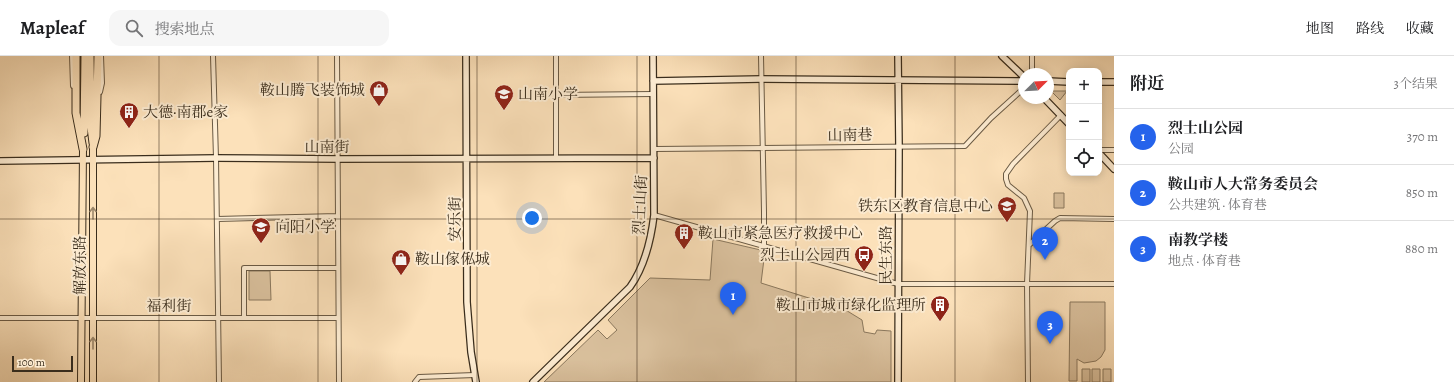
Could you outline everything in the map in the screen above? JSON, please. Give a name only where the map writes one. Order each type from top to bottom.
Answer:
[{"type":"highway","points":[[76,56],[76,114],[84,149]]},
{"type":"highway","points":[[80,56],[80,129]]},
{"type":"highway","points":[[84,149],[85,56]]},
{"type":"highway","points":[[90,56],[91,127],[93,147]]},
{"type":"highway","points":[[92,139],[94,114],[94,56]]},
{"type":"highway","points":[[93,147],[96,136],[98,102],[98,56]]},
{"type":"main road","name":"安乐街","points":[[466,56],[467,302],[471,352],[476,382]]},
{"type":"main road","name":"烈士山街","points":[[533,382],[630,287],[637,276],[648,248],[654,215],[653,56]]},
{"type":"main road","name":"民生东路","points":[[898,56],[898,382]]},
{"type":"main road","points":[[1002,56],[1018,71]]},
{"type":"main road","points":[[653,81],[761,79],[1018,80]]},
{"type":"main road","points":[[1054,81],[1066,82]]},
{"type":"main road","points":[[1102,82],[1114,82]]},
{"type":"main road","points":[[1050,104],[1066,121]]},
{"type":"main road","name":"解放东路","points":[[93,147],[93,382]]},
{"type":"main road","name":"解放东路","points":[[80,382],[84,149]]},
{"type":"main road","points":[[1102,156],[1114,169]]},
{"type":"main road","name":"山南街","points":[[0,161],[216,158],[338,160],[654,158]]},
{"type":"street","points":[[72,56],[72,81],[76,96]]},
{"type":"street","points":[[98,102],[102,83],[101,56]]},
{"type":"street","points":[[213,56],[219,382]]},
{"type":"street","points":[[337,56],[339,382]]},
{"type":"street","points":[[556,56],[556,158]]},
{"type":"street","points":[[761,56],[764,246]]},
{"type":"street","points":[[1032,56],[1032,68]]},
{"type":"street","name":"山南巷","points":[[654,149],[965,146],[991,118],[1018,93]]},
{"type":"street","points":[[556,96],[653,94]]},
{"type":"street","points":[[1028,382],[1027,284],[1030,223],[1029,208],[1024,198],[1008,186],[1006,174],[1013,164],[1061,115]]},
{"type":"street","points":[[1102,150],[1114,150]]},
{"type":"street","points":[[654,215],[898,284],[1114,284]]},
{"type":"street","points":[[217,220],[338,216]]},
{"type":"street","points":[[1029,245],[1060,218],[1114,219]]},
{"type":"street","points":[[244,317],[244,268],[338,268]]},
{"type":"street","name":"福利街","points":[[0,318],[338,318]]},
{"type":"street","points":[[415,382],[419,377],[475,375]]},
{"type":"shaded area","points":[[1054,91],[1066,91],[1066,92],[1060,100],[1054,94]]},
{"type":"shaded area","points":[[1054,193],[1064,193],[1064,208],[1054,208]]},
{"type":"shaded area","points":[[713,239],[765,251],[761,283],[844,309],[862,320],[864,332],[875,334],[877,330],[891,331],[891,382],[544,382],[598,330],[607,339],[617,330],[608,320],[650,278],[710,280]]},
{"type":"shaded area","points":[[249,271],[270,271],[271,300],[249,300]]},
{"type":"shaded area","points":[[1070,302],[1105,302],[1105,350],[1101,357],[1096,361],[1084,363],[1077,359],[1077,381],[1069,381]]},
{"type":"shaded area","points":[[1082,369],[1090,369],[1090,382],[1082,382]]},
{"type":"shaded area","points":[[1092,369],[1100,369],[1100,382],[1092,382]]},
{"type":"shaded area","points":[[1103,369],[1111,369],[1111,382],[1103,382]]},
{"type":"place","name":"鞍山腾飞装饰城","points":[[379,107]]},
{"type":"place","name":"山南小学","points":[[504,111]]},
{"type":"place","name":"大德·南郡e家","points":[[129,129]]},
{"type":"place","name":"铁东区教育信息中心","points":[[1007,223]]},
{"type":"place","name":"向阳小学","points":[[261,244]]},
{"type":"place","name":"鞍山市紧急医疗救援中心","points":[[684,250]]},
{"type":"place","name":"鞍山市人大常务委员会","points":[[1045,260]]},
{"type":"place","name":"烈士山公园西","points":[[864,272]]},
{"type":"place","name":"鞍山傢俬城","points":[[401,276]]},
{"type":"place","name":"烈士山公园","points":[[733,315]]},
{"type":"place","name":"鞍山市城市绿化监理所","points":[[940,322]]},
{"type":"place","name":"南教学楼","points":[[1050,344]]}]
